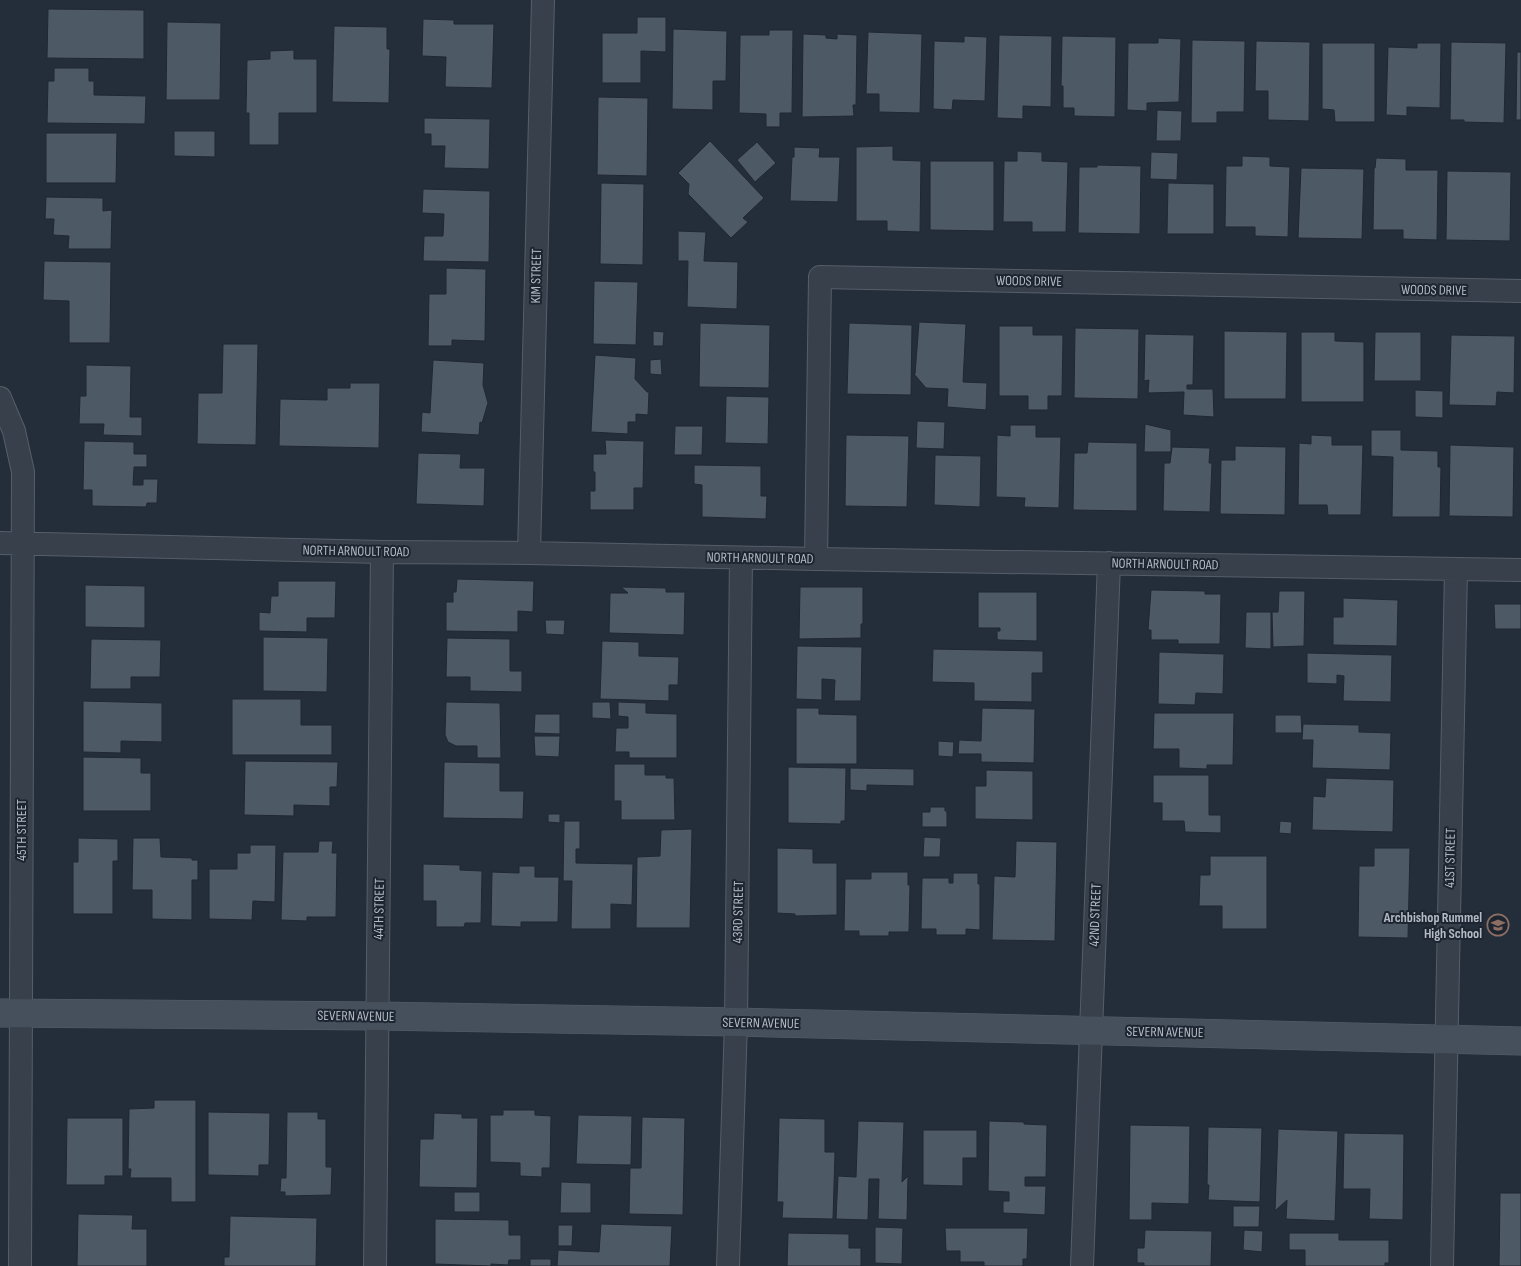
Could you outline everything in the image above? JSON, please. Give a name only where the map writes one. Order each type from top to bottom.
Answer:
[{"type":"street","name":"KIM STREET","points":[[530,553],[543,0]]},
{"type":"street","name":"WOODS DRIVE","points":[[816,559],[820,277],[1521,291]]},
{"type":"street","name":"45TH STREET","points":[[0,398],[14,431],[23,472],[10,1014],[20,1266]]},
{"type":"street","name":"NORTH ARNOULT ROAD","points":[[0,543],[382,552],[1521,570]]},
{"type":"street","name":"44TH STREET","points":[[375,1266],[382,552]]},
{"type":"street","name":"43RD STREET","points":[[728,1266],[736,1022],[741,558]]},
{"type":"street","name":"42ND STREET","points":[[1082,1266],[1109,563]]},
{"type":"street","name":"41ST STREET","points":[[1442,1266],[1456,569]]},
{"type":"street","name":"SEVERN AVENUE","points":[[10,1014],[378,1016],[736,1022],[1521,1041]]},
{"type":"building","points":[[48,9],[144,10],[144,59],[47,58]]},
{"type":"building","points":[[637,17],[666,17],[666,52],[641,51],[641,83],[602,83],[602,33],[637,33]]},
{"type":"building","points":[[423,19],[454,20],[454,24],[494,24],[492,88],[445,87],[446,57],[422,56]]},
{"type":"building","points":[[167,22],[221,23],[220,100],[166,100]]},
{"type":"building","points":[[334,26],[387,27],[387,49],[390,49],[389,103],[332,102]]},
{"type":"building","points":[[673,29],[727,31],[726,81],[713,81],[713,110],[672,109]]},
{"type":"building","points":[[769,30],[793,30],[792,113],[780,113],[780,127],[766,127],[766,114],[739,113],[740,35],[769,35]]},
{"type":"building","points":[[868,32],[922,34],[920,113],[879,112],[879,94],[866,94]]},
{"type":"building","points":[[803,34],[826,35],[826,38],[837,39],[837,34],[857,35],[856,105],[853,105],[854,116],[802,117]]},
{"type":"building","points":[[999,35],[1052,36],[1051,107],[1023,106],[1023,119],[997,118]]},
{"type":"building","points":[[964,36],[987,37],[985,101],[953,100],[952,110],[933,109],[934,41],[964,42]]},
{"type":"building","points":[[1062,36],[1116,37],[1115,117],[1074,116],[1074,108],[1063,108],[1063,86],[1061,86]]},
{"type":"building","points":[[1158,38],[1181,39],[1179,102],[1147,103],[1147,111],[1127,110],[1128,43],[1158,43]]},
{"type":"building","points":[[1192,40],[1245,41],[1244,112],[1217,112],[1217,123],[1191,123]]},
{"type":"building","points":[[1256,41],[1310,42],[1309,121],[1268,120],[1268,91],[1255,91]]},
{"type":"building","points":[[1451,42],[1506,43],[1504,123],[1450,120]]},
{"type":"building","points":[[1322,43],[1375,43],[1375,122],[1335,122],[1334,110],[1322,109]]},
{"type":"building","points":[[1417,43],[1441,43],[1440,108],[1407,107],[1407,116],[1386,115],[1388,47],[1417,48]]},
{"type":"building","points":[[294,50],[294,59],[317,59],[317,113],[279,113],[279,145],[249,145],[249,113],[246,113],[247,60],[270,59],[270,51]]},
{"type":"building","points":[[1517,52],[1521,52],[1521,120],[1516,120]]},
{"type":"building","points":[[54,68],[89,68],[89,81],[94,81],[94,95],[146,96],[145,124],[47,123],[48,81],[54,81]]},
{"type":"building","points":[[598,97],[648,98],[647,176],[597,175]]},
{"type":"building","points":[[1157,110],[1182,111],[1181,141],[1156,141]]},
{"type":"building","points":[[424,118],[490,119],[489,169],[444,168],[445,146],[431,146],[431,134],[424,134]]},
{"type":"building","points":[[174,131],[215,131],[215,157],[174,156]]},
{"type":"building","points":[[46,133],[117,133],[116,183],[46,183]]},
{"type":"building","points":[[710,141],[764,198],[743,218],[748,222],[731,238],[688,194],[689,184],[678,173]]},
{"type":"building","points":[[757,142],[776,163],[755,182],[737,160]]},
{"type":"building","points":[[893,146],[893,160],[921,161],[920,232],[887,231],[887,221],[856,221],[856,147]]},
{"type":"building","points":[[794,147],[820,148],[819,157],[840,157],[838,202],[790,201]]},
{"type":"building","points":[[1017,151],[1042,152],[1042,161],[1068,162],[1066,232],[1032,232],[1032,222],[1003,222],[1004,161],[1017,161]]},
{"type":"building","points":[[1151,152],[1178,153],[1177,180],[1150,179]]},
{"type":"building","points":[[1242,156],[1270,157],[1270,166],[1290,167],[1288,237],[1255,236],[1255,227],[1225,227],[1226,166],[1242,166]]},
{"type":"building","points":[[1376,158],[1406,159],[1406,170],[1438,170],[1437,240],[1403,239],[1403,230],[1373,230],[1374,168]]},
{"type":"building","points":[[930,161],[994,161],[994,231],[930,230]]},
{"type":"building","points":[[1097,165],[1141,166],[1140,234],[1078,233],[1079,167],[1097,167]]},
{"type":"building","points":[[1301,168],[1364,169],[1362,239],[1298,238]]},
{"type":"building","points":[[1447,171],[1511,172],[1510,241],[1446,240]]},
{"type":"building","points":[[601,183],[644,184],[643,265],[600,264]]},
{"type":"building","points":[[1168,183],[1214,184],[1214,234],[1167,234]]},
{"type":"building","points":[[423,189],[490,191],[489,262],[423,261],[424,236],[443,236],[444,214],[422,213]]},
{"type":"building","points":[[46,197],[103,198],[103,211],[112,210],[111,249],[68,249],[69,236],[53,235],[54,219],[45,219]]},
{"type":"building","points":[[678,231],[706,232],[704,261],[738,262],[737,309],[687,307],[688,261],[678,261]]},
{"type":"building","points":[[44,261],[111,262],[110,343],[69,343],[69,301],[43,300]]},
{"type":"building","points":[[446,268],[486,269],[485,341],[452,340],[452,346],[428,346],[429,294],[446,294]]},
{"type":"building","points":[[594,281],[638,282],[636,345],[593,344]]},
{"type":"building","points":[[919,322],[966,324],[963,382],[987,383],[986,410],[947,407],[948,389],[926,388],[914,374]]},
{"type":"building","points":[[700,323],[770,325],[769,388],[699,387]]},
{"type":"building","points":[[849,323],[912,325],[911,395],[847,394]]},
{"type":"building","points":[[999,326],[1033,326],[1033,335],[1063,335],[1062,396],[1048,396],[1048,410],[1028,410],[1028,396],[999,396]]},
{"type":"building","points":[[1075,328],[1139,329],[1138,399],[1074,398]]},
{"type":"building","points":[[653,331],[664,332],[663,346],[653,346]]},
{"type":"building","points":[[1224,331],[1287,332],[1286,399],[1224,399]]},
{"type":"building","points":[[1301,332],[1335,332],[1335,341],[1364,342],[1364,402],[1301,402]]},
{"type":"building","points":[[1375,332],[1421,332],[1421,381],[1374,381]]},
{"type":"building","points":[[1145,334],[1194,335],[1193,385],[1187,385],[1187,389],[1213,389],[1214,417],[1183,415],[1184,392],[1148,393],[1149,380],[1144,381]]},
{"type":"building","points":[[1451,335],[1515,336],[1514,393],[1497,392],[1496,406],[1449,405]]},
{"type":"building","points":[[223,344],[258,344],[256,445],[197,444],[198,393],[222,393]]},
{"type":"building","points":[[595,355],[636,358],[635,379],[649,392],[648,415],[636,414],[636,422],[628,422],[628,434],[591,432]]},
{"type":"building","points":[[661,359],[662,375],[650,374],[650,360]]},
{"type":"building","points":[[433,360],[484,363],[483,385],[488,403],[482,423],[480,422],[479,435],[421,432],[422,412],[430,413]]},
{"type":"building","points":[[86,365],[131,366],[130,417],[142,417],[142,436],[103,435],[104,424],[79,424],[80,396],[86,396]]},
{"type":"building","points":[[350,383],[380,383],[379,448],[279,446],[280,399],[327,400],[327,388],[350,388]]},
{"type":"building","points":[[1415,390],[1443,391],[1443,418],[1415,417]]},
{"type":"building","points":[[726,396],[769,397],[768,444],[725,443]]},
{"type":"building","points":[[917,421],[945,422],[944,449],[916,448]]},
{"type":"building","points":[[1145,424],[1171,430],[1171,452],[1144,452]]},
{"type":"building","points":[[1010,425],[1036,425],[1036,437],[1061,437],[1059,508],[1024,507],[1025,498],[996,497],[997,435],[1010,436]]},
{"type":"building","points":[[675,426],[703,426],[702,455],[674,455]]},
{"type":"building","points":[[1371,430],[1401,430],[1401,450],[1438,451],[1438,467],[1441,467],[1440,517],[1392,517],[1393,457],[1371,456]]},
{"type":"building","points":[[846,435],[909,436],[907,507],[845,506]]},
{"type":"building","points":[[1311,435],[1332,436],[1332,445],[1363,445],[1361,515],[1328,515],[1327,505],[1298,505],[1299,443],[1311,444]]},
{"type":"building","points":[[605,440],[644,441],[643,488],[634,488],[634,510],[590,510],[590,491],[595,491],[593,454],[606,454]]},
{"type":"building","points":[[84,441],[134,442],[134,454],[147,454],[147,467],[134,467],[133,485],[143,485],[143,479],[158,479],[157,503],[147,503],[146,507],[92,506],[92,490],[83,490]]},
{"type":"building","points":[[1088,442],[1137,443],[1137,511],[1073,510],[1074,453],[1087,453]]},
{"type":"building","points":[[1450,445],[1514,447],[1513,517],[1449,516]]},
{"type":"building","points":[[1235,446],[1286,447],[1285,515],[1220,514],[1221,460],[1235,460]]},
{"type":"building","points":[[1172,447],[1210,448],[1209,463],[1212,463],[1210,512],[1163,511],[1164,463],[1170,463]]},
{"type":"building","points":[[418,453],[461,454],[460,468],[485,468],[484,506],[416,504]]},
{"type":"building","points":[[935,455],[981,456],[980,507],[934,505]]},
{"type":"building","points":[[694,465],[761,466],[761,496],[767,496],[766,519],[702,517],[702,485],[694,484]]},
{"type":"building","points":[[457,579],[534,581],[533,612],[518,611],[518,632],[446,631],[446,602],[453,602],[453,592],[456,592]]},
{"type":"building","points":[[278,581],[336,581],[335,618],[307,618],[307,632],[259,631],[259,612],[270,613],[271,596],[278,596]]},
{"type":"building","points":[[85,585],[145,586],[145,628],[85,627]]},
{"type":"building","points":[[621,587],[666,588],[666,592],[685,592],[684,635],[609,633],[610,593],[628,593]]},
{"type":"building","points":[[800,587],[863,587],[861,638],[799,639]]},
{"type":"building","points":[[1151,590],[1205,591],[1205,594],[1221,594],[1220,644],[1178,644],[1178,640],[1151,640],[1151,630],[1148,630]]},
{"type":"building","points":[[1279,591],[1305,591],[1304,646],[1273,647],[1272,612],[1278,612]]},
{"type":"building","points":[[978,592],[1037,592],[1037,641],[999,640],[997,639],[997,631],[1000,631],[1000,628],[978,628]]},
{"type":"building","points":[[1343,598],[1398,600],[1397,646],[1333,645],[1333,617],[1343,617]]},
{"type":"building","points":[[1494,604],[1521,604],[1521,629],[1495,629]]},
{"type":"building","points":[[1246,612],[1271,612],[1271,649],[1245,648]]},
{"type":"building","points":[[545,620],[565,620],[564,635],[546,634]]},
{"type":"building","points":[[263,637],[328,638],[327,692],[263,691]]},
{"type":"building","points":[[447,638],[510,639],[510,671],[522,671],[522,692],[470,691],[470,677],[446,677]]},
{"type":"building","points":[[91,639],[161,640],[160,677],[131,677],[131,689],[90,689]]},
{"type":"building","points":[[602,641],[639,642],[639,656],[679,657],[678,685],[669,685],[669,701],[600,699]]},
{"type":"building","points":[[797,646],[862,647],[861,701],[834,701],[835,680],[822,679],[822,700],[796,699]]},
{"type":"building","points":[[933,649],[1043,651],[1043,673],[1032,673],[1032,702],[974,701],[974,683],[932,682]]},
{"type":"building","points":[[1159,652],[1224,654],[1223,694],[1196,693],[1195,705],[1158,704]]},
{"type":"building","points":[[1307,653],[1392,655],[1391,702],[1343,701],[1344,676],[1337,675],[1337,684],[1307,683]]},
{"type":"building","points":[[232,699],[301,699],[301,725],[332,725],[332,755],[232,755]]},
{"type":"building","points":[[83,701],[162,703],[162,742],[121,741],[121,753],[83,752]]},
{"type":"building","points":[[446,702],[500,703],[501,758],[477,758],[477,746],[456,746],[448,742],[445,735]]},
{"type":"building","points":[[592,702],[610,702],[611,719],[592,718]]},
{"type":"building","points":[[618,702],[646,703],[646,713],[677,714],[677,758],[629,758],[629,752],[615,752],[616,728],[628,728],[628,717],[618,716]]},
{"type":"building","points":[[796,708],[819,708],[819,714],[857,715],[857,764],[796,764]]},
{"type":"building","points":[[982,708],[1035,709],[1034,763],[981,762],[981,754],[958,754],[959,740],[981,741]]},
{"type":"building","points":[[1154,713],[1234,713],[1233,765],[1207,765],[1207,769],[1179,768],[1179,749],[1153,749]]},
{"type":"building","points":[[535,714],[560,714],[560,734],[534,733]]},
{"type":"building","points":[[1275,715],[1301,715],[1302,733],[1275,733]]},
{"type":"building","points":[[1303,724],[1359,725],[1359,732],[1391,733],[1390,770],[1312,768],[1313,740],[1302,740]]},
{"type":"building","points":[[534,736],[560,736],[559,757],[535,756]]},
{"type":"building","points":[[938,741],[954,742],[953,757],[938,756]]},
{"type":"building","points":[[83,757],[141,758],[141,773],[151,773],[151,811],[83,811]]},
{"type":"building","points":[[245,761],[338,762],[337,787],[330,787],[330,806],[294,805],[294,816],[244,815]]},
{"type":"building","points":[[444,762],[500,763],[500,791],[524,791],[523,819],[443,818]]},
{"type":"building","points":[[614,764],[645,764],[645,775],[666,775],[666,778],[674,778],[675,820],[621,820],[621,801],[614,801]]},
{"type":"building","points":[[788,767],[846,768],[845,821],[841,821],[841,824],[788,823]]},
{"type":"building","points":[[850,768],[914,769],[914,786],[867,785],[867,791],[850,790]]},
{"type":"building","points":[[986,770],[1033,771],[1033,820],[975,819],[975,786],[986,786]]},
{"type":"building","points":[[1153,775],[1209,775],[1209,815],[1221,815],[1221,833],[1185,832],[1184,821],[1162,821],[1162,803],[1153,803]]},
{"type":"building","points":[[1326,778],[1394,780],[1393,832],[1312,830],[1313,796],[1325,797]]},
{"type":"building","points":[[930,807],[945,807],[945,811],[947,811],[947,827],[922,827],[922,812],[930,812]]},
{"type":"building","points":[[548,814],[560,814],[560,823],[548,822]]},
{"type":"building","points":[[564,821],[580,821],[580,849],[576,849],[576,863],[633,864],[632,905],[611,904],[611,929],[571,929],[572,881],[563,881]]},
{"type":"building","points":[[1280,821],[1292,822],[1291,834],[1279,833]]},
{"type":"building","points":[[692,829],[690,928],[636,928],[637,857],[660,856],[661,830]]},
{"type":"building","points":[[924,837],[941,838],[940,857],[923,857]]},
{"type":"building","points":[[78,838],[118,839],[118,861],[113,861],[113,914],[73,914],[73,862],[78,862]]},
{"type":"building","points":[[133,838],[160,838],[161,857],[192,858],[192,860],[198,860],[198,880],[192,880],[192,920],[152,919],[152,890],[132,890]]},
{"type":"building","points":[[319,841],[333,841],[332,853],[337,853],[336,917],[307,917],[307,921],[281,920],[283,852],[318,852]]},
{"type":"building","points":[[1016,841],[1057,842],[1055,941],[992,940],[994,876],[1015,877]]},
{"type":"building","points":[[250,845],[276,845],[275,902],[253,901],[252,920],[209,919],[209,869],[237,869],[237,853],[250,853]]},
{"type":"building","points":[[777,848],[813,849],[813,863],[837,863],[837,915],[795,916],[795,914],[777,913]]},
{"type":"building","points":[[1374,848],[1410,848],[1408,938],[1358,937],[1359,866],[1374,866]]},
{"type":"building","points":[[1210,856],[1267,856],[1267,929],[1222,929],[1222,906],[1199,906],[1200,875],[1210,875]]},
{"type":"building","points":[[423,864],[460,865],[460,870],[482,871],[481,923],[465,923],[464,927],[436,927],[436,901],[423,901]]},
{"type":"building","points":[[519,866],[535,866],[535,877],[559,877],[558,922],[521,922],[521,927],[491,926],[492,872],[519,873]]},
{"type":"building","points":[[871,872],[908,872],[908,885],[910,885],[909,932],[889,932],[889,936],[859,936],[859,931],[844,931],[845,879],[871,879]]},
{"type":"building","points":[[953,873],[978,873],[978,884],[980,884],[980,930],[966,929],[966,935],[936,935],[936,929],[921,929],[922,878],[949,878],[949,883],[953,883]]},
{"type":"building","points":[[154,1100],[196,1100],[196,1202],[171,1202],[171,1178],[130,1178],[131,1169],[128,1169],[129,1109],[154,1108]]},
{"type":"building","points":[[503,1110],[535,1110],[535,1115],[551,1116],[550,1168],[542,1168],[542,1177],[520,1176],[520,1163],[490,1162],[490,1115],[503,1115]]},
{"type":"building","points":[[208,1112],[270,1113],[269,1165],[259,1165],[259,1176],[208,1175]]},
{"type":"building","points":[[287,1112],[318,1112],[318,1119],[326,1119],[326,1167],[332,1167],[331,1195],[285,1196],[285,1192],[280,1192],[281,1178],[286,1178]]},
{"type":"building","points":[[434,1113],[462,1114],[462,1118],[478,1118],[477,1188],[419,1187],[420,1139],[433,1139]]},
{"type":"building","points":[[578,1115],[632,1116],[631,1165],[576,1164]]},
{"type":"building","points":[[642,1117],[685,1118],[683,1215],[629,1214],[630,1168],[641,1168]]},
{"type":"building","points":[[67,1118],[123,1118],[123,1176],[105,1176],[105,1185],[66,1185]]},
{"type":"building","points":[[779,1118],[825,1119],[825,1152],[835,1152],[833,1219],[782,1218],[783,1202],[777,1202]]},
{"type":"building","points":[[858,1121],[904,1122],[902,1182],[908,1176],[907,1220],[878,1219],[879,1179],[869,1179],[868,1220],[836,1219],[838,1176],[856,1177]]},
{"type":"building","points":[[989,1121],[1047,1125],[1046,1177],[1025,1177],[1025,1186],[1046,1186],[1045,1215],[1003,1213],[1003,1201],[1009,1201],[1009,1192],[988,1191]]},
{"type":"building","points":[[1130,1125],[1190,1126],[1189,1204],[1152,1203],[1152,1220],[1129,1220]]},
{"type":"building","points":[[1208,1127],[1262,1128],[1260,1202],[1208,1200]]},
{"type":"building","points":[[1278,1129],[1338,1131],[1335,1221],[1286,1219],[1287,1200],[1275,1211]]},
{"type":"building","points":[[923,1130],[977,1130],[977,1158],[963,1158],[963,1186],[923,1185]]},
{"type":"building","points":[[1344,1133],[1404,1134],[1403,1220],[1369,1219],[1370,1189],[1343,1189]]},
{"type":"building","points":[[561,1182],[591,1183],[591,1213],[560,1213]]},
{"type":"building","points":[[454,1192],[480,1192],[480,1212],[454,1212]]},
{"type":"building","points":[[1500,1193],[1521,1193],[1521,1266],[1499,1266]]},
{"type":"building","points":[[1233,1206],[1260,1206],[1259,1227],[1233,1227]]},
{"type":"building","points":[[78,1214],[133,1215],[132,1229],[147,1229],[147,1266],[77,1266]]},
{"type":"building","points":[[230,1216],[317,1218],[316,1266],[224,1266],[224,1257],[229,1257]]},
{"type":"building","points":[[435,1219],[509,1220],[509,1235],[521,1235],[521,1260],[509,1260],[508,1265],[491,1264],[491,1266],[435,1264]]},
{"type":"building","points":[[601,1224],[672,1226],[670,1266],[557,1266],[558,1250],[599,1252]]},
{"type":"building","points":[[558,1225],[573,1225],[572,1246],[558,1246]]},
{"type":"building","points":[[875,1227],[903,1228],[902,1264],[875,1263]]},
{"type":"building","points":[[945,1228],[1028,1228],[1027,1259],[1023,1259],[1023,1266],[984,1266],[984,1262],[960,1262],[960,1251],[946,1251]]},
{"type":"building","points":[[1145,1230],[1212,1231],[1211,1266],[1144,1266],[1144,1263],[1137,1263],[1137,1248],[1144,1248]]},
{"type":"building","points":[[1244,1230],[1263,1231],[1262,1252],[1243,1250]]},
{"type":"building","points":[[788,1233],[849,1234],[849,1248],[861,1248],[861,1266],[787,1266]]},
{"type":"building","points":[[1289,1233],[1339,1233],[1339,1240],[1389,1240],[1389,1263],[1385,1263],[1385,1266],[1305,1266],[1305,1250],[1289,1250]]},
{"type":"building","points":[[530,1259],[551,1259],[551,1266],[530,1266]]},
{"type":"place","name":"Archbishop Rummel High School","points":[[1498,925]]}]
